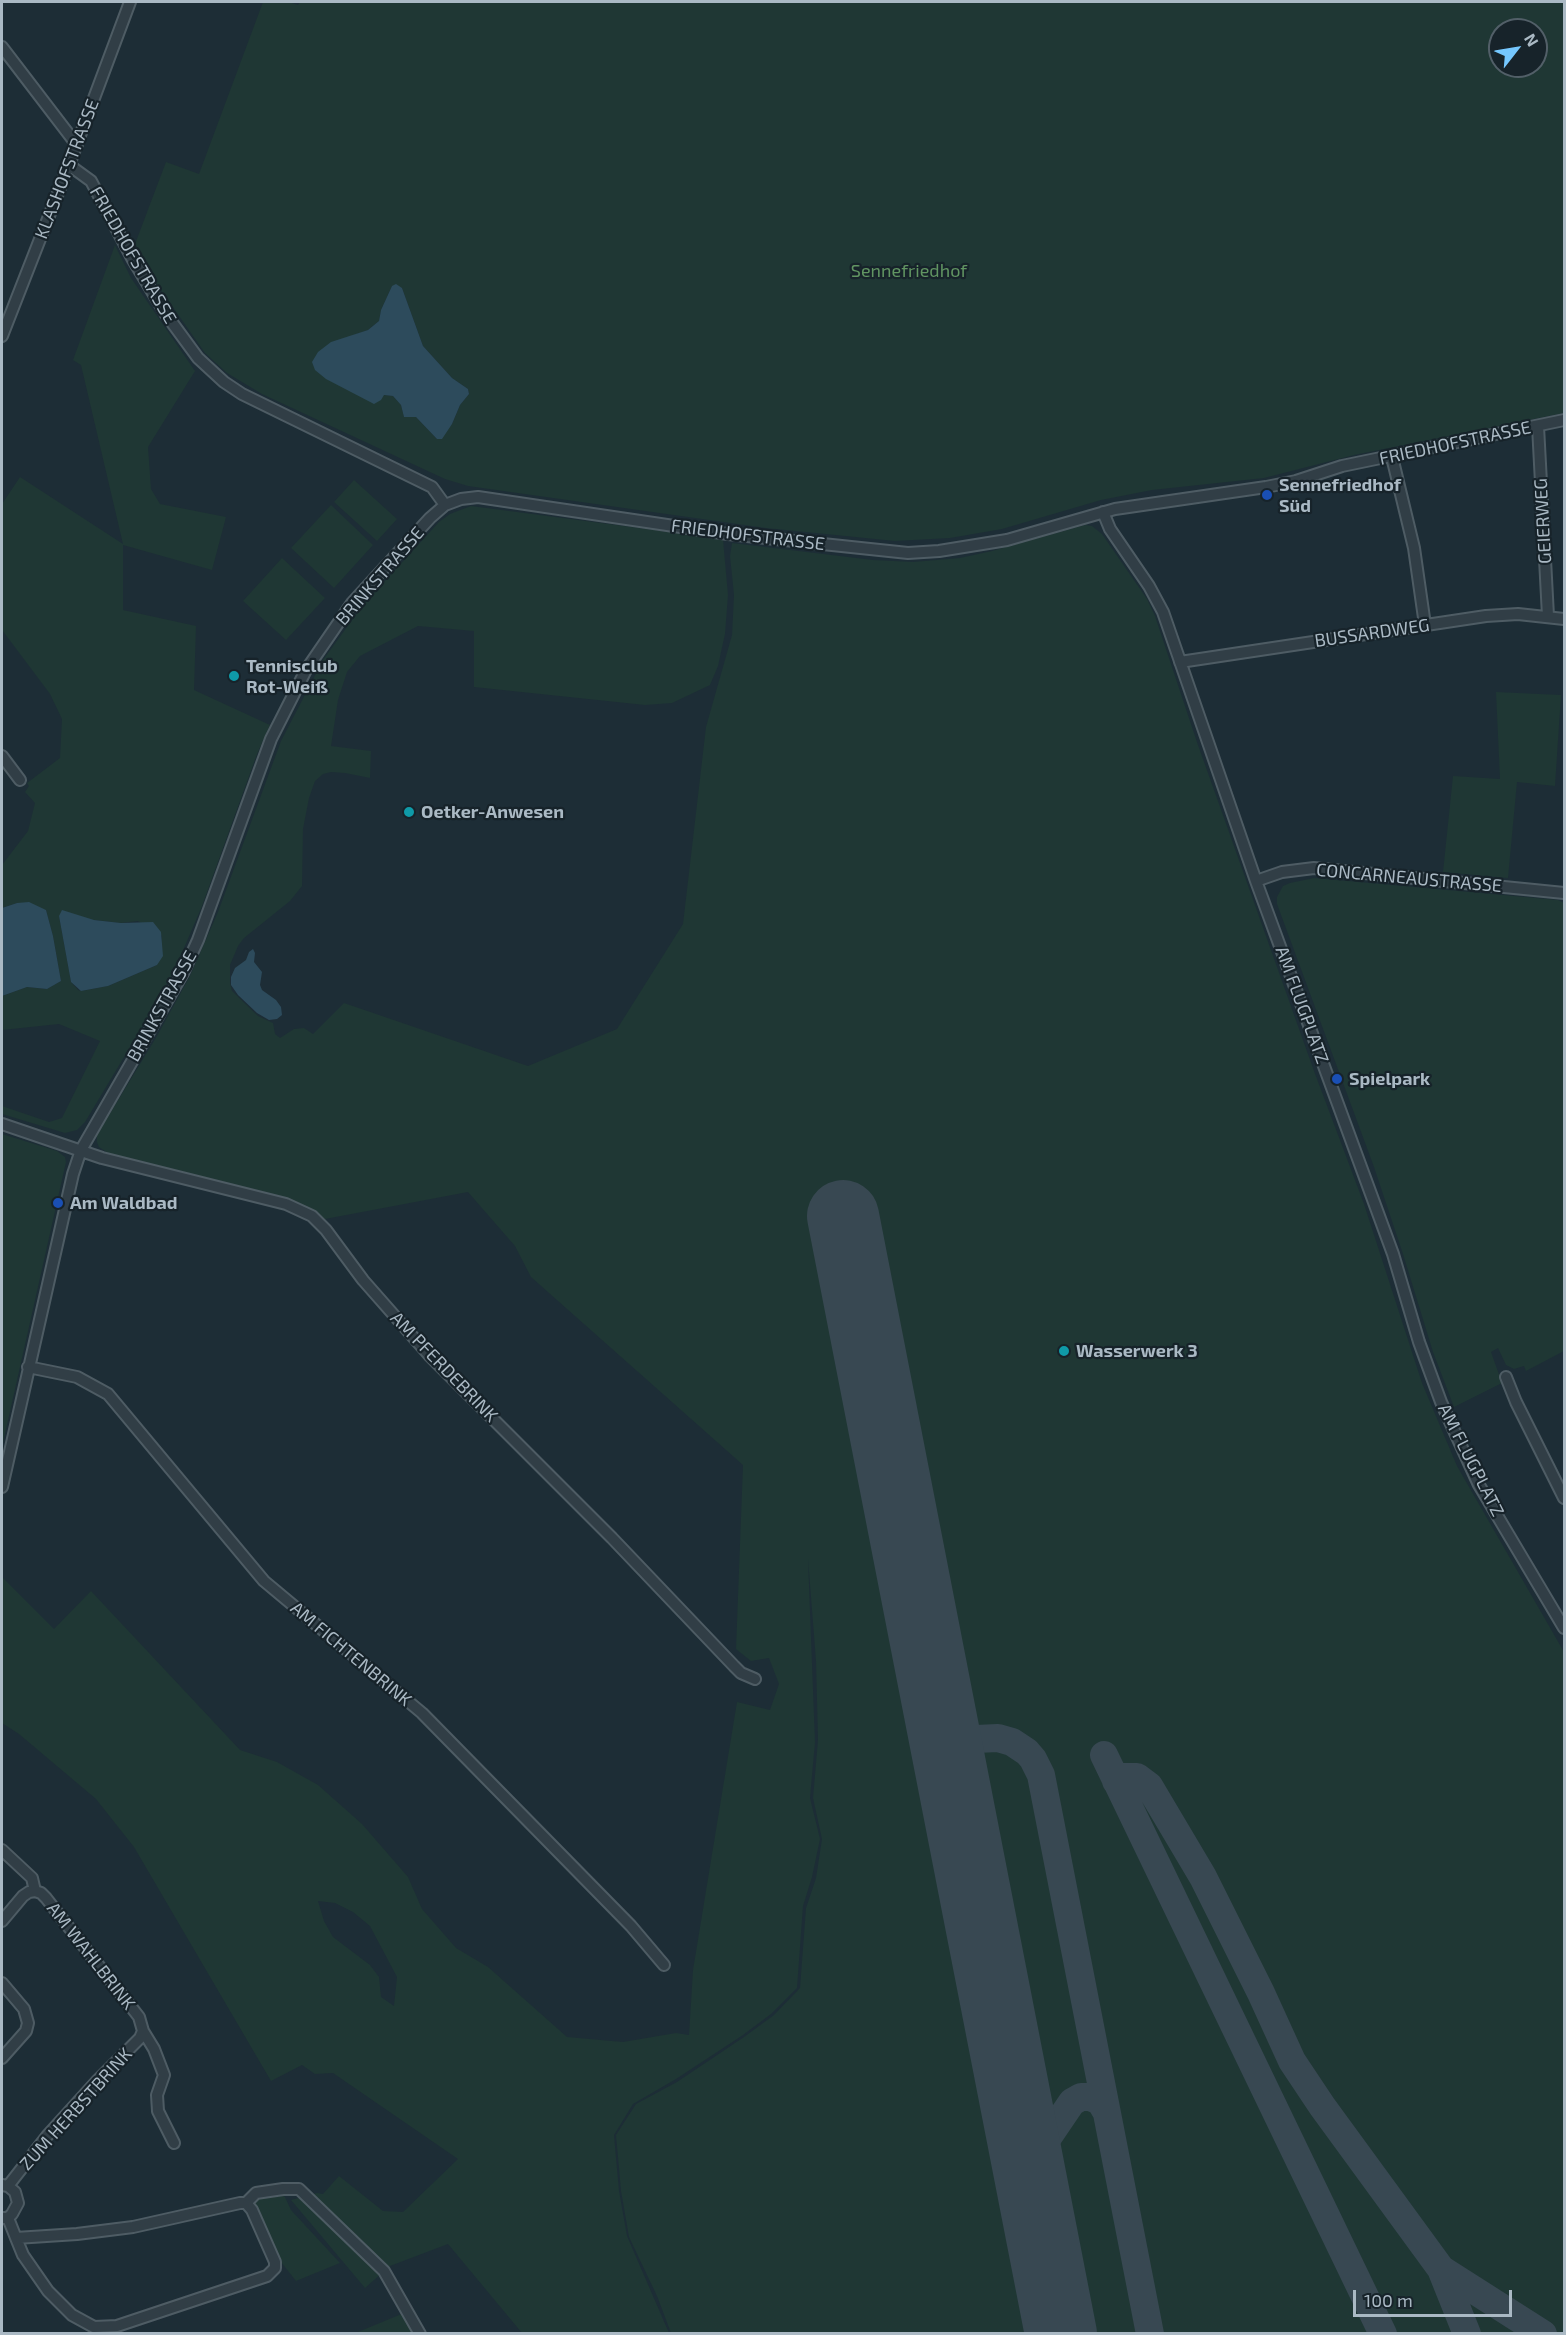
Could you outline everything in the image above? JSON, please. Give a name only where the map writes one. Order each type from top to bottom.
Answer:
[{"type":"street","name":"KLASHOFSTRASSE","points":[[3,330],[77,145],[130,2]]},
{"type":"street","points":[[2,47],[77,145]]},
{"type":"street","name":"FRIEDHOFSTRASSE","points":[[69,165],[90,181],[165,313],[198,358],[224,382],[242,394],[432,487],[445,504],[478,497],[728,534],[908,553],[964,548],[1007,540],[1103,512],[1159,501],[1255,489],[1296,481],[1342,466],[1564,420]]},
{"type":"street","name":"GEIERWEG","points":[[1538,426],[1548,616]]},
{"type":"street","points":[[1392,456],[1414,548],[1425,625]]},
{"type":"street","name":"BRINKSTRASSE","points":[[2,1486],[73,1174],[81,1150],[183,973],[198,940],[271,739],[306,670],[352,603],[445,504]]},
{"type":"street","name":"AM FLUGPLATZ","points":[[1103,512],[1110,529],[1156,598],[1385,1233],[1441,1402],[1479,1485],[1564,1628]]},
{"type":"street","name":"BUSSARDWEG","points":[[1180,662],[1486,616],[1518,614],[1564,619]]},
{"type":"street","points":[[2,756],[20,780]]},
{"type":"street","name":"CONCARNEAUSTRASSE","points":[[1256,880],[1282,872],[1314,868],[1564,893]]},
{"type":"street","points":[[2,1124],[81,1150]]},
{"type":"street","name":"AM PFERDEBRINK","points":[[81,1150],[286,1204],[312,1216],[326,1230],[363,1280],[429,1355],[612,1538],[741,1673],[755,1679]]},
{"type":"street","name":"AM FICHTENBRINK","points":[[28,1367],[77,1377],[108,1394],[264,1581],[422,1713],[636,1931],[664,1965]]},
{"type":"street","points":[[1506,1377],[1564,1498]]},
{"type":"street","name":"AM WAHLBRINK","points":[[2,1850],[32,1878],[35,1892],[46,1898],[139,2017],[143,2031],[154,2049],[164,2075],[157,2094],[158,2111],[174,2143]]},
{"type":"street","points":[[2,1921],[23,1896],[29,1892],[35,1892]]},
{"type":"street","points":[[2,1983],[24,2009],[28,2023],[26,2031],[2,2058]]},
{"type":"street","name":"ZUM HERBSTBRINK","points":[[4,2186],[97,2081],[140,2038],[143,2031]]},
{"type":"street","points":[[4,2186],[15,2192],[18,2203],[16,2210],[5,2218],[33,2271],[59,2303],[84,2323],[105,2328],[267,2277],[273,2273],[275,2262],[252,2210],[246,2203]]},
{"type":"street","points":[[16,2238],[133,2227],[246,2203],[256,2193],[299,2189],[384,2271],[420,2334]]},
{"type":"green space","name":"Sennefriedhof","points":[[263,2],[289,2],[298,5],[300,2],[1564,2],[1564,413],[1354,455],[1264,478],[1152,490],[1101,500],[1002,529],[950,538],[895,541],[766,528],[468,486],[445,479],[262,394],[227,373],[205,353],[158,286],[135,244],[166,162],[199,174]],"holes":[[[392,286],[402,288],[423,346],[452,378],[468,389],[469,394],[460,405],[452,424],[437,439],[416,417],[404,417],[401,405],[393,396],[384,395],[354,335],[368,330],[379,321],[381,310]]]},
{"type":"green space","points":[[115,245],[131,278],[195,371],[148,447],[151,489],[160,504],[226,517],[212,570],[123,545],[123,610],[196,626],[194,690],[270,725],[257,754],[202,906],[175,969],[85,1122],[77,1130],[65,1133],[2,1114],[2,1106],[49,1122],[62,1118],[100,1041],[59,1024],[2,1030],[2,996],[27,987],[47,989],[61,981],[46,910],[17,903],[2,908],[2,865],[28,831],[35,803],[25,792],[29,786],[27,783],[60,758],[62,719],[50,694],[2,630],[2,504],[20,477],[123,544],[81,365],[73,360]],"holes":[[[59,916],[121,923],[138,921],[162,936],[157,965],[108,986],[78,990],[71,982]]]},
{"type":"green space","points":[[354,480],[397,519],[377,541],[334,502]]},
{"type":"green space","points":[[331,505],[373,545],[334,588],[291,548]]},
{"type":"green space","points":[[471,506],[723,539],[728,595],[725,634],[718,666],[710,685],[672,703],[645,705],[474,687],[474,631],[418,626],[360,656],[347,672],[338,700],[331,746],[371,751],[370,778],[331,772],[323,774],[315,781],[303,829],[302,886],[290,901],[244,938],[230,965],[232,991],[258,1016],[273,1023],[275,1034],[280,1038],[294,1029],[304,1028],[313,1034],[344,1003],[528,1066],[617,1029],[683,924],[706,727],[732,635],[734,595],[730,556],[732,543],[873,560],[913,562],[960,558],[1085,525],[1092,526],[1102,534],[1147,599],[1155,616],[1198,745],[1314,1071],[1364,1204],[1422,1383],[1457,1466],[1564,1652],[1564,2333],[671,2333],[657,2296],[629,2237],[621,2191],[616,2135],[636,2104],[677,2082],[744,2037],[774,2015],[800,1988],[806,1908],[816,1878],[822,1839],[813,1798],[818,1740],[816,1661],[808,1559],[815,1742],[810,1798],[820,1839],[803,1906],[797,1988],[771,2014],[743,2035],[633,2104],[614,2135],[619,2191],[627,2236],[669,2333],[522,2333],[448,2244],[390,2266],[365,2288],[291,2200],[317,2193],[323,2194],[339,2176],[383,2211],[403,2212],[458,2159],[333,2073],[315,2074],[302,2065],[271,2081],[134,1847],[96,1799],[19,1734],[2,1723],[2,1577],[54,1629],[91,1591],[240,1750],[277,1762],[318,1785],[362,1824],[408,1877],[422,1909],[456,1948],[488,1967],[567,2037],[623,2042],[676,2033],[689,2035],[693,1970],[737,1702],[770,1710],[779,1684],[769,1658],[751,1661],[736,1649],[743,1465],[531,1277],[515,1246],[468,1192],[325,1219],[299,1203],[284,1197],[108,1153],[99,1147],[97,1142],[97,1135],[157,1036],[190,976],[218,912],[281,741],[323,660],[363,605],[439,522],[450,514]],"holes":[[[318,1901],[335,1903],[353,1912],[370,1926],[397,1977],[394,2006],[381,1997],[379,1977],[370,1965],[333,1937],[324,1921]]]},
{"type":"green space","points":[[282,558],[325,598],[286,640],[243,601]]},
{"type":"green space","points":[[1496,692],[1561,695],[1555,786],[1517,782],[1508,878],[1443,872],[1453,776],[1500,779]]},
{"type":"green space","points":[[1314,878],[1558,900],[1564,903],[1564,1351],[1526,1371],[1524,1366],[1514,1369],[1506,1365],[1498,1348],[1491,1352],[1502,1383],[1454,1407],[1433,1352],[1374,1167],[1277,904],[1277,897],[1283,886]]},
{"type":"green space","points":[[2,1134],[57,1151],[65,1157],[66,1162],[2,1447]]},
{"type":"green space","points":[[279,2193],[285,2197],[291,2210],[340,2263],[296,2281],[281,2262],[255,2207],[256,2197]]},
{"type":"green space","points":[[404,2313],[417,2334],[353,2334]]},
{"type":"water","points":[[396,284],[402,288],[423,346],[452,378],[468,389],[469,394],[460,405],[452,424],[442,439],[437,439],[416,417],[404,417],[401,405],[393,396],[384,395],[374,404],[326,379],[315,370],[312,362],[318,352],[331,342],[368,330],[379,321],[381,310],[392,286]]},
{"type":"water","points":[[29,902],[46,910],[61,981],[47,989],[27,987],[2,996],[2,908]]},
{"type":"water","points":[[62,910],[94,920],[121,923],[153,922],[161,932],[163,956],[157,965],[108,986],[81,991],[71,982],[59,916]]},
{"type":"water","points":[[253,949],[254,962],[262,972],[260,985],[262,990],[276,1000],[281,1007],[282,1015],[277,1019],[269,1020],[257,1013],[231,985],[231,977],[235,968],[246,960]]},
{"type":"taxiway","points":[[950,1767],[955,1752],[963,1744],[976,1739],[998,1738],[1012,1742],[1027,1752],[1041,1775],[1150,2334]]},
{"type":"taxiway","points":[[1104,1755],[1383,2334]]},
{"type":"taxiway","points":[[1116,1781],[1124,1777],[1137,1777],[1149,1786],[1203,1877],[1292,2061],[1322,2106],[1441,2269],[1467,2334]]},
{"type":"taxiway","points":[[1033,2190],[1032,2170],[1038,2152],[1072,2102],[1081,2097],[1090,2097],[1100,2101],[1107,2113]]},
{"type":"taxiway","points":[[1441,2269],[1543,2334]]},
{"type":"runway","points":[[843,1216],[1061,2334]]},
{"type":"place","name":"Sennefriedhof Süd","points":[[1267,495]]},
{"type":"place","name":"Tennisclub Rot-Weiß","points":[[234,676]]},
{"type":"place","name":"Oetker-Anwesen","points":[[409,812]]},
{"type":"place","name":"Spielpark","points":[[1337,1079]]},
{"type":"place","name":"Am Waldbad","points":[[58,1203]]},
{"type":"place","name":"Wasserwerk 3","points":[[1064,1351]]}]
